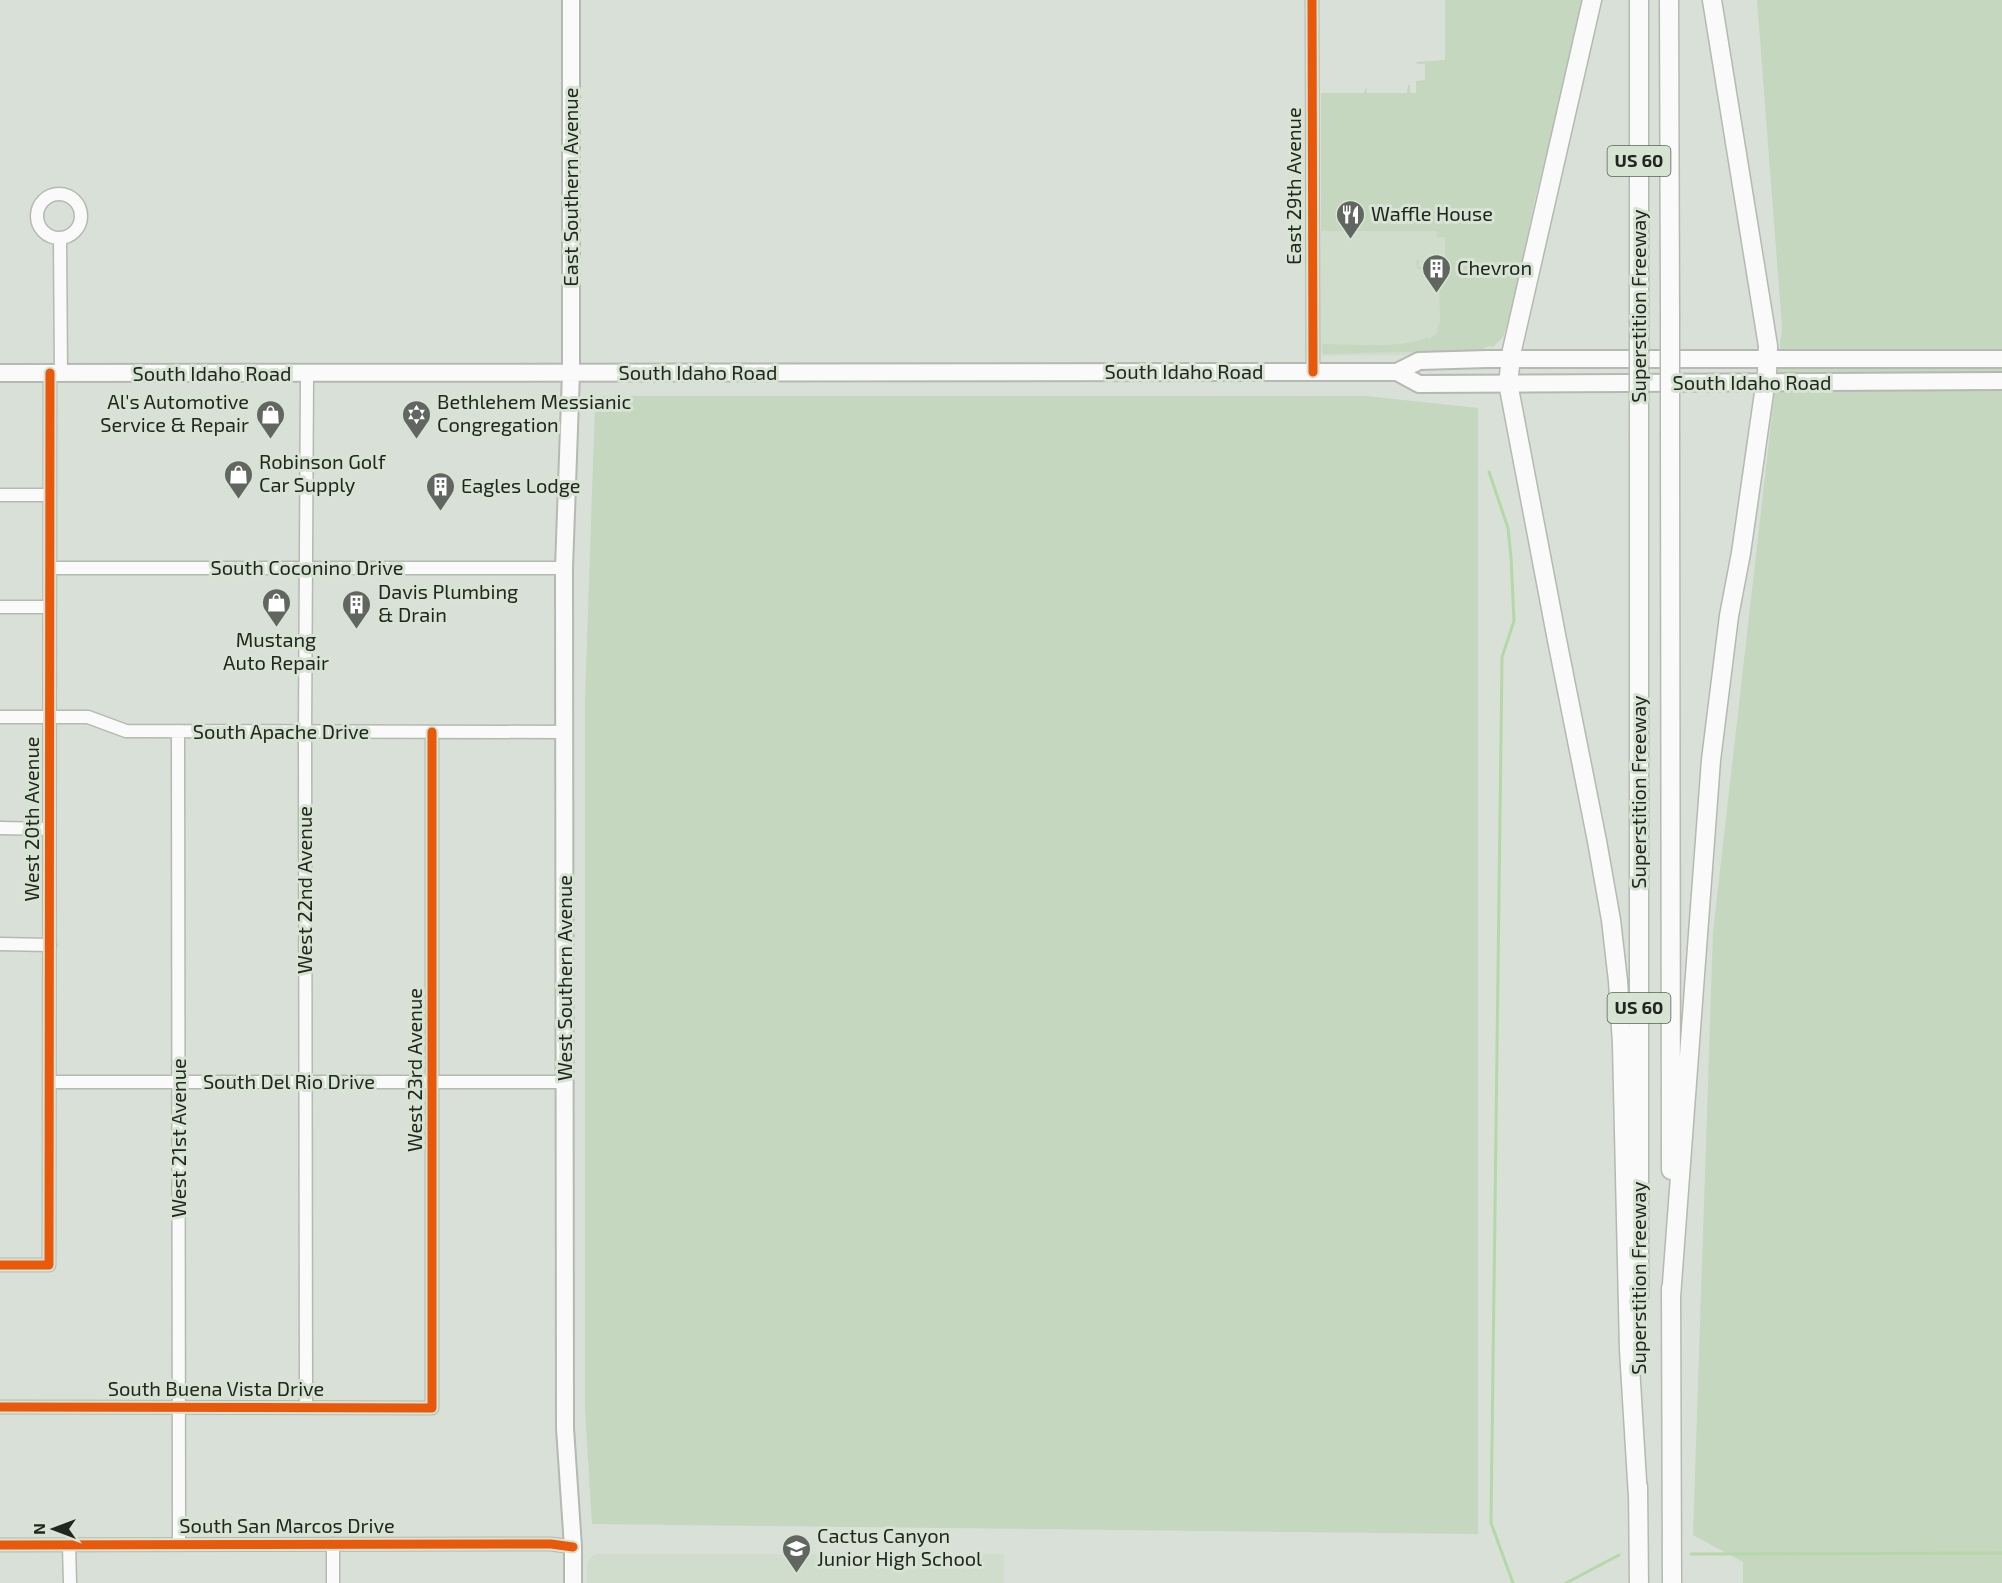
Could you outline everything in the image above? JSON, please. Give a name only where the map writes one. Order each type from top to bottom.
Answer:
[{"type":"highway","points":[[1592,0],[1510,360],[1509,383],[1611,920],[1622,1044],[1629,1350],[1638,1497]]},
{"type":"highway","name":"Superstition Freeway","points":[[1639,0],[1639,1583]]},
{"type":"highway","name":"Superstition Freeway","points":[[1669,0],[1672,1580]]},
{"type":"highway","points":[[1671,1298],[1710,759],[1729,616],[1767,382],[1768,360],[1768,346],[1712,0]]},
{"type":"main road","name":"East Southern Avenue","points":[[571,0],[571,374]]},
{"type":"main road","name":"South Idaho Road","points":[[0,374],[1397,372],[1419,361],[2002,359]]},
{"type":"main road","name":"South Idaho Road","points":[[1397,372],[1419,384],[2002,381]]},
{"type":"main road","name":"West Southern Avenue","points":[[571,374],[564,568],[565,1428],[573,1547],[573,1583]]},
{"type":"street","name":"East 29th Avenue","points":[[1312,0],[1313,372]]},
{"type":"street","name":"West 20th Avenue","points":[[0,1265],[49,1265],[49,495],[60,239]]},
{"type":"street","name":"West 22nd Avenue","points":[[306,1406],[305,567],[307,374]]},
{"type":"street","points":[[0,495],[49,495]]},
{"type":"street","name":"South Coconino Drive","points":[[50,568],[564,568]]},
{"type":"street","points":[[0,607],[50,607]]},
{"type":"street","name":"South Apache Drive","points":[[0,717],[88,717],[126,731],[564,732]]},
{"type":"street","name":"West 21st Avenue","points":[[178,732],[179,1544]]},
{"type":"street","name":"West 23rd Avenue","points":[[432,732],[434,1082],[432,1408]]},
{"type":"street","points":[[0,828],[49,829]]},
{"type":"street","points":[[0,945],[50,945]]},
{"type":"street","name":"South Del Rio Drive","points":[[50,1083],[565,1082]]},
{"type":"street","name":"South Buena Vista Drive","points":[[0,1407],[432,1408]]},
{"type":"street","points":[[333,1544],[333,1583]]},
{"type":"street","name":"South San Marcos Drive","points":[[0,1545],[551,1544],[573,1547]]},
{"type":"street","points":[[69,1545],[70,1583]]},
{"type":"shaded area","points":[[1445,0],[1586,0],[1535,199],[1513,307],[1503,337],[1492,348],[1490,346],[1480,350],[1323,354],[1322,344],[1406,343],[1427,337],[1429,340],[1439,331],[1437,328],[1440,323],[1439,273],[1435,269],[1417,269],[1416,261],[1419,259],[1419,267],[1436,267],[1436,259],[1445,259],[1445,237],[1437,237],[1436,231],[1321,231],[1321,93],[1364,93],[1366,86],[1367,93],[1407,93],[1408,85],[1410,85],[1410,93],[1416,93],[1416,81],[1425,80],[1425,64],[1416,62],[1445,60]]},
{"type":"shaded area","points":[[1757,0],[2002,0],[2002,1583],[1743,1583],[1743,1562],[1693,1535],[1713,932],[1782,327]]},
{"type":"shaded area","points":[[1455,229],[1458,354],[1322,356],[1320,350],[1319,231]]},
{"type":"shaded area","points":[[603,396],[1366,396],[1478,408],[1478,1534],[592,1524],[585,1410],[585,700],[595,405]]},
{"type":"shaded area","name":"Cactus Canyon Junior High School","points":[[596,1554],[1004,1554],[1004,1583],[587,1583],[587,1563]]},
{"type":"waterway","points":[[1489,472],[1508,528],[1514,621],[1502,657],[1491,1523],[1513,1583]]},
{"type":"waterway","points":[[1691,1554],[2002,1553]]},
{"type":"waterway","points":[[1566,1583],[1619,1555]]},
{"type":"cycle path","points":[[1312,0],[1313,372]]},
{"type":"cycle path","points":[[0,1265],[49,1265],[50,373]]},
{"type":"cycle path","points":[[0,1407],[432,1408],[432,732]]},
{"type":"cycle path","points":[[0,1545],[551,1544],[573,1547]]},
{"type":"place","name":"Waffle House","points":[[1350,240]]},
{"type":"place","name":"Chevron","points":[[1436,294]]},
{"type":"place","name":"Al's Automotive Service & Repair","points":[[270,440]]},
{"type":"place","name":"Bethlehem Messianic Congregation","points":[[416,440]]},
{"type":"place","name":"Robinson Golf Car Supply","points":[[238,500]]},
{"type":"place","name":"Eagles Lodge","points":[[440,512]]},
{"type":"place","name":"Mustang Auto Repair","points":[[276,628]]},
{"type":"place","name":"Davis Plumbing & Drain","points":[[357,630]]},
{"type":"place","name":"Cactus Canyon Junior High School","points":[[796,1574]]}]
